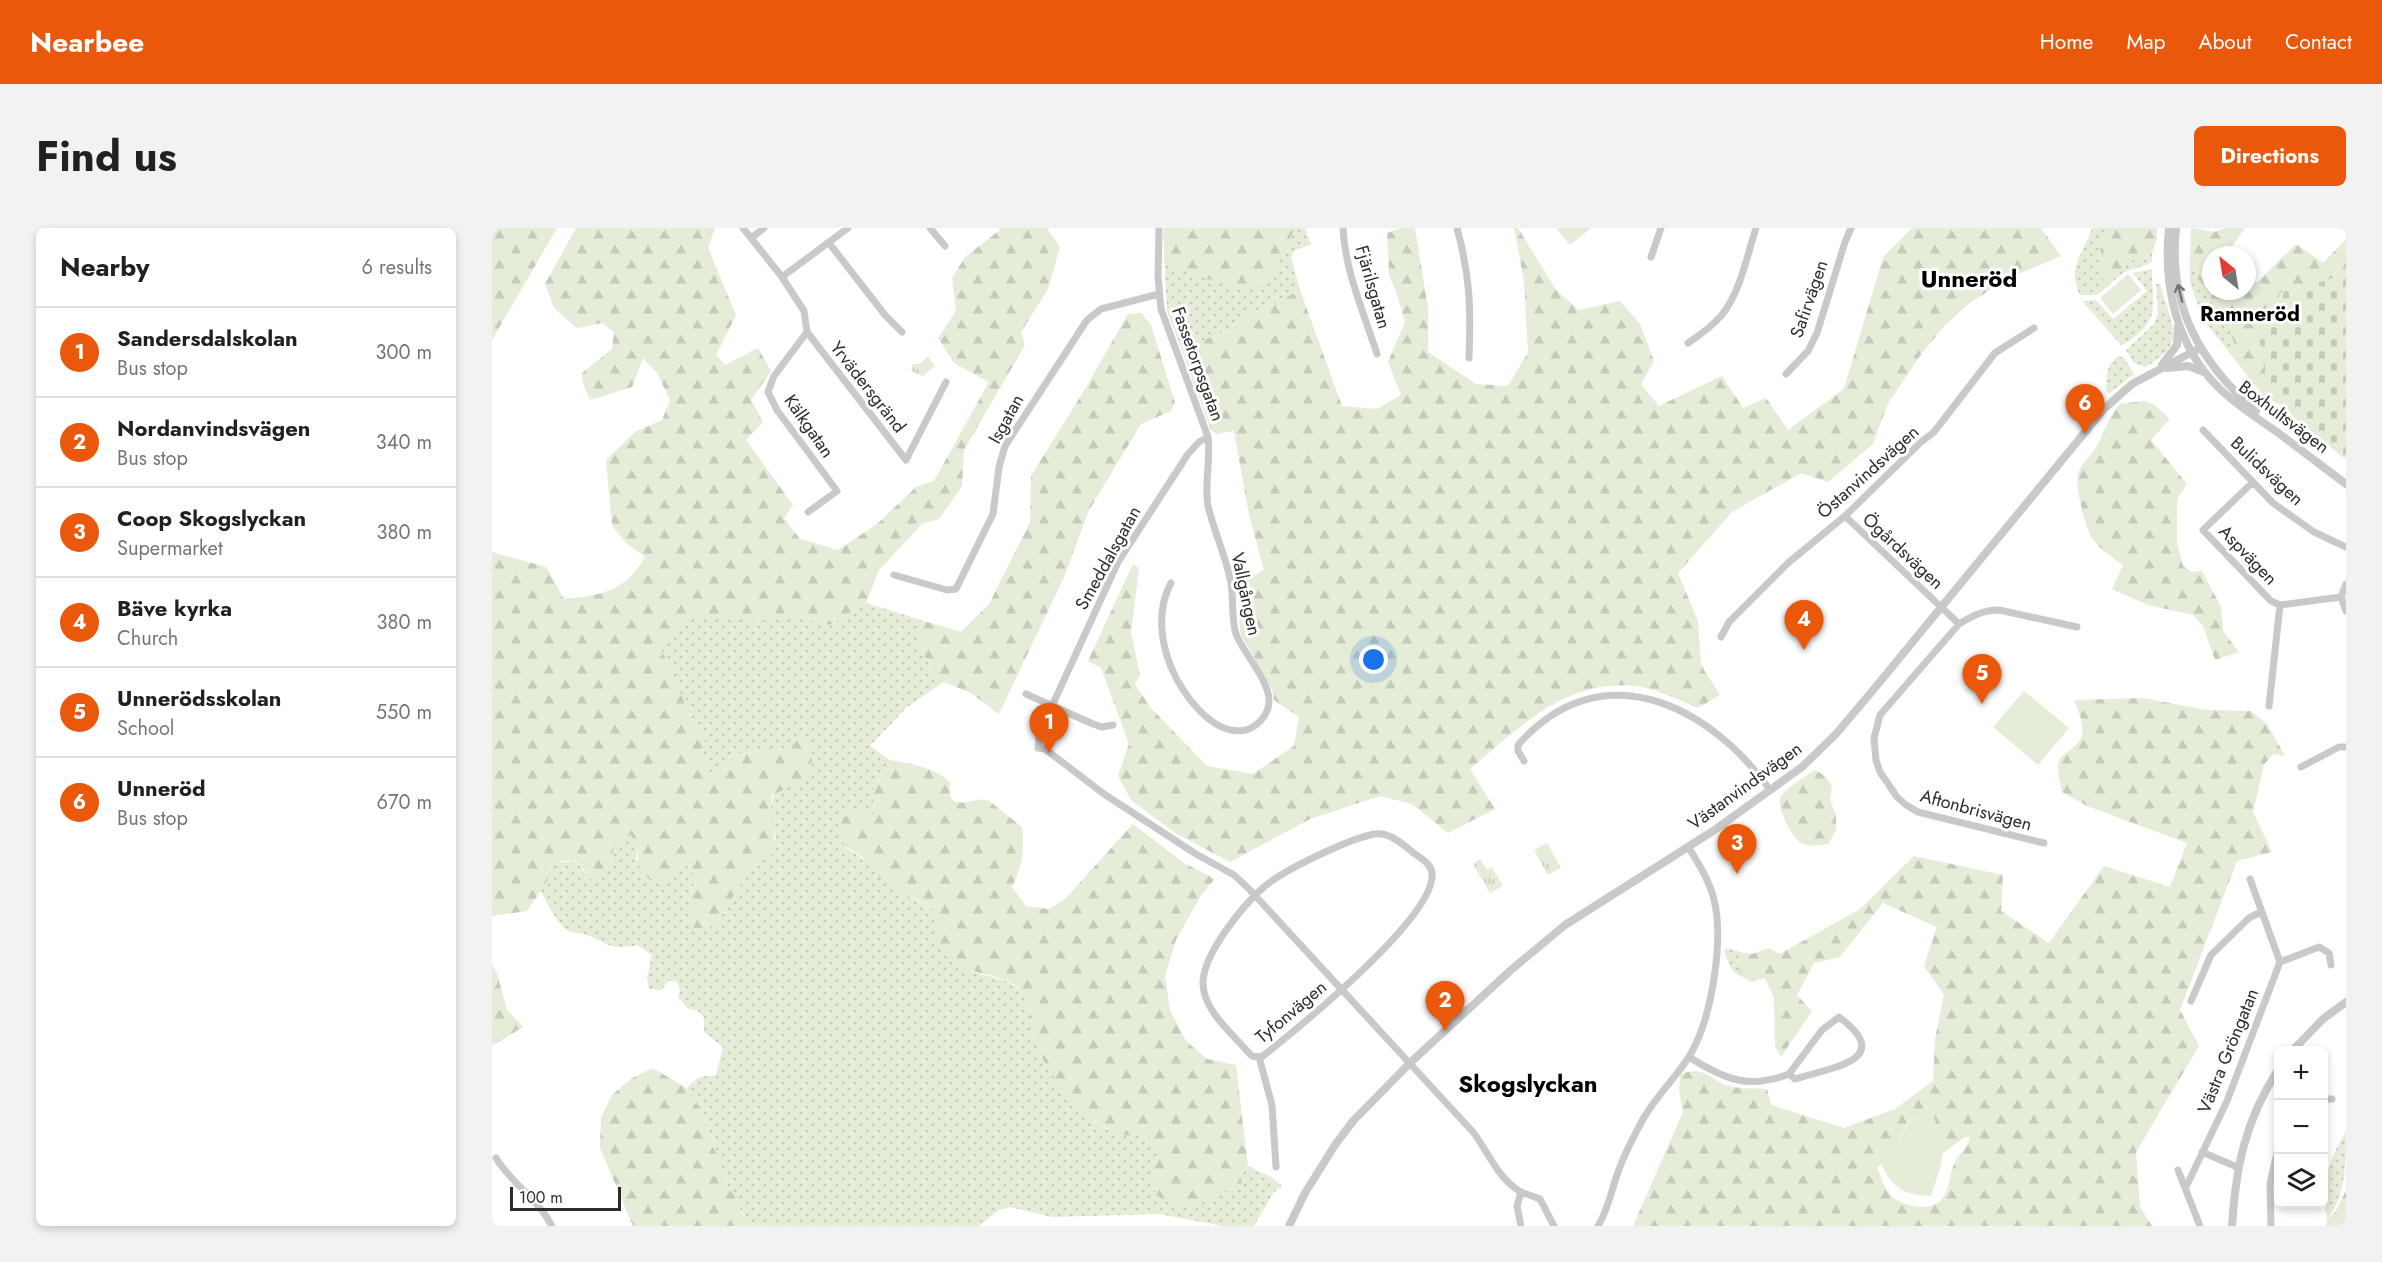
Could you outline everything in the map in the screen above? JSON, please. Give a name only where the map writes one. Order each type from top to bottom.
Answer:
[{"type":"street","points":[[743,228],[782,277],[804,311],[807,332]]},
{"type":"street","points":[[751,238],[764,228]]},
{"type":"street","points":[[782,277],[848,228]]},
{"type":"street","points":[[930,228],[945,246]]},
{"type":"street","name":"Fassetorpsgatan","points":[[1159,228],[1159,294],[1163,318],[1208,437]]},
{"type":"street","name":"Fjärilsgatan","points":[[1343,228],[1344,245],[1352,278],[1377,354]]},
{"type":"street","points":[[1457,228],[1467,265],[1471,310],[1469,358]]},
{"type":"street","points":[[1651,257],[1661,228]]},
{"type":"street","points":[[1688,343],[1708,329],[1722,315],[1735,290],[1756,228]]},
{"type":"street","name":"Safirvägen","points":[[1786,374],[1808,351],[1817,333],[1851,228]]},
{"type":"street","name":"Boxhultsvägen","points":[[2169,228],[2167,275],[2177,320],[2196,350],[2220,378],[2263,417],[2346,477]]},
{"type":"street","name":"Boxhultsvägen","points":[[2176,228],[2175,265],[2180,294],[2196,350],[2205,372],[2240,406],[2346,484]]},
{"type":"street","points":[[828,243],[885,315],[902,332]]},
{"type":"street","name":"Isgatan","points":[[894,575],[947,591],[956,589],[993,514],[999,467],[1005,446],[1087,320],[1101,309],[1159,294]]},
{"type":"street","points":[[2158,369],[2177,345],[2177,320]]},
{"type":"street","name":"Östanvindsvägen","points":[[1721,637],[1729,622],[1788,563],[1845,516],[1934,432],[1995,353],[2034,328]]},
{"type":"street","name":"Yrvädersgränd","points":[[807,332],[906,460],[946,382]]},
{"type":"street","name":"Kälkgatan","points":[[807,332],[774,376],[768,392],[777,410],[837,491],[808,512]]},
{"type":"street","name":"Västanvindsvägen","points":[[1289,1226],[1305,1193],[1335,1145],[1379,1093],[1411,1062],[1554,933],[1688,847],[1802,767],[1836,734],[2104,409],[2132,384],[2196,350]]},
{"type":"street","points":[[2158,369],[2188,366],[2205,372]]},
{"type":"street","name":"Bulidsvägen","points":[[2203,429],[2273,503],[2314,532],[2346,547]]},
{"type":"street","name":"Vallgången","points":[[1171,583],[1164,596],[1161,623],[1168,658],[1185,694],[1200,711],[1219,726],[1237,731],[1250,728],[1258,723],[1268,708],[1268,691],[1236,634],[1231,582],[1207,496],[1210,453],[1208,437]]},
{"type":"street","name":"Smeddalsgatan","points":[[1208,437],[1199,442],[1188,454],[1119,562],[1039,737],[1041,749],[1104,794],[1234,876],[1255,896]]},
{"type":"street","name":"Aspvägen","points":[[2253,482],[2203,530],[2271,601],[2280,605],[2341,597]]},
{"type":"street","name":"Ögårdsvägen","points":[[1845,516],[1959,624]]},
{"type":"street","points":[[2346,584],[2341,597],[2346,611]]},
{"type":"street","points":[[2269,706],[2280,605]]},
{"type":"street","points":[[1959,624],[1980,613],[1999,610],[2077,627]]},
{"type":"street","name":"Aftonbrisvägen","points":[[1959,624],[1880,715],[1874,738],[1880,772],[1897,797],[1918,812],[2044,843]]},
{"type":"street","points":[[1026,694],[1093,724],[1102,727],[1113,725]]},
{"type":"street","points":[[1524,761],[1518,751],[1518,745],[1554,712],[1599,695],[1629,695],[1662,702],[1705,726],[1742,756],[1770,790]]},
{"type":"street","points":[[2301,767],[2339,747],[2346,747]]},
{"type":"street","name":"Tyfonvägen","points":[[1255,896],[1267,885],[1311,859],[1376,834],[1392,838],[1430,865],[1433,875],[1423,901],[1387,947],[1304,1024],[1259,1057]]},
{"type":"street","points":[[1598,1226],[1620,1166],[1639,1126],[1689,1057],[1707,1009],[1718,937],[1713,896],[1706,878],[1688,847]]},
{"type":"street","points":[[2250,879],[2260,912],[2280,962],[2319,947],[2329,953],[2331,965]]},
{"type":"street","points":[[1276,1167],[1272,1105],[1259,1057],[1252,1056],[1210,1009],[1203,984],[1208,964],[1219,941],[1255,896],[1411,1062],[1479,1140],[1509,1184],[1521,1192],[1540,1199],[1554,1226]]},
{"type":"street","points":[[2191,1001],[2211,955],[2249,918],[2260,912]]},
{"type":"street","name":"Västra Gröngatan","points":[[2186,1187],[2227,1101],[2280,962]]},
{"type":"street","points":[[2297,1046],[2323,1019],[2346,1002]]},
{"type":"street","points":[[1689,1057],[1718,1073],[1748,1082],[1770,1081],[1789,1074],[1822,1030],[1839,1017],[1857,1032],[1860,1039],[1860,1051],[1850,1063],[1795,1078],[1789,1074]]},
{"type":"street","points":[[2232,1226],[2237,1167],[2253,1116],[2274,1084]]},
{"type":"street","points":[[2202,1152],[2237,1167]]},
{"type":"street","points":[[2271,1226],[2270,1184],[2277,1154]]},
{"type":"street","points":[[496,1158],[504,1172],[543,1210],[552,1226]]},
{"type":"street","points":[[2178,1170],[2200,1226]]},
{"type":"street","points":[[1521,1192],[1517,1206],[1521,1226]]},
{"type":"green space","points":[[492,228],[557,228],[492,340]]},
{"type":"green space","points":[[576,228],[715,228],[708,248],[736,315],[716,355],[725,365],[758,348],[771,371],[751,400],[763,422],[746,440],[793,505],[784,518],[800,539],[838,550],[877,524],[916,487],[934,481],[989,382],[954,363],[938,338],[956,311],[952,278],[965,257],[1000,230],[999,228],[1047,228],[1060,247],[1048,289],[1021,332],[1025,345],[964,450],[962,486],[939,519],[922,524],[879,570],[866,603],[830,625],[796,616],[758,622],[717,616],[689,616],[659,644],[691,718],[705,732],[703,761],[711,773],[735,754],[785,749],[801,738],[812,748],[811,770],[800,782],[772,795],[770,810],[776,849],[766,860],[751,867],[717,923],[707,929],[694,928],[691,921],[689,909],[697,877],[685,864],[662,881],[648,878],[639,865],[639,845],[631,835],[615,843],[610,864],[592,880],[575,861],[554,862],[546,883],[527,911],[492,916],[492,552],[546,567],[564,599],[590,596],[621,585],[645,557],[626,543],[612,526],[606,460],[635,432],[662,420],[670,400],[657,373],[643,358],[632,387],[590,400],[583,383],[582,373],[612,349],[614,332],[602,323],[577,328],[555,309],[545,284]]},
{"type":"green space","points":[[1164,228],[1295,228],[1269,281],[1261,285],[1237,288],[1177,269],[1166,256]]},
{"type":"green space","points":[[1295,228],[1305,228],[1311,245],[1295,250],[1291,258],[1300,290],[1268,307],[1240,318],[1228,331],[1181,348],[1167,311],[1163,235],[1166,256],[1177,269],[1196,274],[1286,244]]},
{"type":"green space","points":[[1401,228],[1415,228],[1428,308],[1428,352],[1476,384],[1508,386],[1528,352],[1524,281],[1514,228],[1518,228],[1556,290],[1579,310],[1620,301],[1640,324],[1654,361],[1641,384],[1659,406],[1722,376],[1743,408],[1766,398],[1788,430],[1844,389],[1883,257],[1912,228],[2041,228],[2061,256],[2011,277],[1971,302],[1944,326],[1922,353],[1887,405],[1873,444],[1828,482],[1801,473],[1732,512],[1678,573],[1698,621],[1701,665],[1720,695],[1698,708],[1645,687],[1611,686],[1588,690],[1566,698],[1526,722],[1470,769],[1495,809],[1448,833],[1412,804],[1380,796],[1310,819],[1230,862],[1175,833],[1131,800],[1118,776],[1129,744],[1101,668],[1088,661],[1133,564],[1139,568],[1131,633],[1140,675],[1135,684],[1150,707],[1207,766],[1253,774],[1294,746],[1299,717],[1274,700],[1272,689],[1240,632],[1238,585],[1264,570],[1249,515],[1234,431],[1216,434],[1210,428],[1181,348],[1228,331],[1240,318],[1268,307],[1300,290],[1342,406],[1377,409],[1401,395],[1388,362],[1405,322],[1389,275],[1387,233]]},
{"type":"green space","points":[[1556,228],[1591,228],[1570,245]]},
{"type":"green space","points":[[2092,228],[2107,228],[2100,249],[2104,257],[2099,272],[2113,279],[2127,262],[2152,253],[2152,261],[2124,272],[2097,295],[2080,295],[2076,285],[2076,268]]},
{"type":"green space","points":[[2107,228],[2157,228],[2157,239],[2152,253],[2127,262],[2113,279],[2103,280],[2099,272],[2104,257],[2100,250]]},
{"type":"green space","points":[[2191,228],[2214,232],[2226,228],[2245,228],[2232,246],[2202,246],[2202,285],[2190,258]]},
{"type":"green space","points":[[2346,239],[2346,275],[2281,292],[2268,390],[2283,406],[2265,398],[2235,360],[2234,343],[2227,320],[2210,300],[2256,300],[2256,283],[2296,244],[2323,263]]},
{"type":"green space","points":[[2190,258],[2202,285],[2202,300],[2210,300],[2227,319],[2234,343],[2235,360],[2202,318],[2190,282]]},
{"type":"green space","points":[[2152,269],[2152,313],[2144,328],[2121,345],[2082,301],[2096,300],[2113,319],[2147,291],[2133,273]]},
{"type":"green space","points":[[2128,274],[2141,290],[2113,314],[2100,298]]},
{"type":"green space","points":[[2346,275],[2346,457],[2344,458],[2299,422],[2268,391],[2259,335],[2281,292]]},
{"type":"green space","points":[[2156,284],[2160,284],[2172,321],[2172,340],[2168,349],[2159,358],[2145,367],[2133,362],[2126,350],[2154,324],[2158,313]]},
{"type":"green space","points":[[1141,313],[1151,325],[1175,402],[1171,411],[1141,424],[1089,510],[1064,577],[999,714],[971,693],[944,682],[931,672],[929,661],[916,649],[921,620],[961,632],[989,604],[1030,522],[1031,476],[1128,314]]},
{"type":"green space","points":[[2118,356],[2124,358],[2134,374],[2110,393],[2106,390],[2108,372]]},
{"type":"green space","points":[[928,357],[935,366],[923,376],[911,371],[913,364],[919,364]]},
{"type":"green space","points":[[2144,401],[2153,404],[2170,419],[2151,440],[2187,484],[2177,499],[2177,543],[2183,566],[2192,572],[2202,571],[2221,607],[2223,631],[2239,652],[2215,660],[2203,626],[2193,615],[2148,605],[2112,589],[2123,565],[2094,541],[2084,518],[2079,496],[2079,471],[2098,444],[2109,419],[2120,404]]},
{"type":"green space","points":[[866,603],[921,620],[917,649],[929,662],[931,672],[944,682],[907,707],[870,746],[890,760],[871,793],[875,805],[873,814],[865,815],[846,848],[870,863],[879,877],[906,895],[933,908],[938,921],[938,938],[966,968],[1007,981],[1024,994],[1027,999],[1035,1043],[1061,1083],[1084,1110],[1102,1126],[1120,1133],[1150,1137],[1157,1151],[1154,1167],[1203,1202],[1220,1192],[1243,1188],[1240,1175],[1248,1166],[1271,1177],[1282,1186],[1274,1192],[1254,1226],[1223,1226],[1159,1214],[1052,1217],[1010,1207],[999,1210],[979,1226],[755,1226],[740,1210],[735,1196],[726,1185],[725,1176],[719,1168],[719,1157],[713,1148],[712,1136],[705,1126],[704,1114],[686,1088],[699,1077],[716,1075],[723,1047],[704,1032],[704,1018],[698,1011],[687,1008],[678,997],[680,989],[676,981],[668,981],[661,990],[649,989],[647,978],[652,955],[637,945],[619,947],[608,945],[584,934],[569,931],[562,926],[553,913],[540,890],[546,883],[554,862],[576,862],[585,874],[610,864],[615,843],[631,835],[639,845],[636,859],[662,881],[685,864],[697,877],[691,892],[717,923],[751,867],[766,860],[776,839],[771,818],[771,803],[783,785],[808,762],[812,748],[801,738],[785,749],[735,754],[711,773],[703,761],[705,732],[691,718],[659,644],[689,616],[717,616],[758,621],[796,616],[830,625]]},
{"type":"green space","points":[[2024,691],[2069,728],[2038,765],[1993,727]]},
{"type":"green space","points":[[2143,698],[2206,710],[2251,711],[2267,724],[2285,756],[2273,754],[2264,765],[2253,812],[2272,852],[2237,861],[2180,1010],[2199,1046],[2136,1152],[2140,1207],[2152,1226],[1633,1226],[1683,1112],[1679,1090],[1680,1075],[1696,1071],[1733,1087],[1767,1089],[1771,1105],[1844,1128],[1895,1109],[1933,1081],[1935,1039],[1944,995],[1924,966],[1937,927],[1883,903],[1840,957],[1814,963],[1797,995],[1812,1011],[1781,1057],[1775,1046],[1774,998],[1765,978],[1750,982],[1743,977],[1736,964],[1744,953],[1752,954],[1769,948],[1780,954],[1860,909],[1914,856],[2003,875],[2001,911],[2049,943],[2104,866],[2170,887],[2187,843],[2087,806],[2062,792],[2058,771],[2059,761],[2079,742],[2083,731],[2074,700]],"holes":[[[1928,1108],[1939,1130],[1945,1134],[1942,1154],[1965,1137],[1970,1137],[1954,1164],[1943,1198],[1927,1207],[1913,1206],[1893,1198],[1877,1168],[1895,1151],[1907,1123],[1923,1116]]]},
{"type":"green space","points":[[890,760],[915,765],[937,773],[950,782],[950,793],[956,802],[989,801],[1022,827],[1022,858],[1012,887],[1026,906],[1049,909],[1065,899],[1133,824],[1184,863],[1215,879],[1201,895],[1176,940],[1165,975],[1170,1010],[1186,1041],[1207,1059],[1236,1065],[1248,1166],[1240,1175],[1243,1188],[1220,1192],[1203,1202],[1181,1205],[1157,1196],[1150,1181],[1157,1154],[1154,1143],[1150,1137],[1119,1134],[1092,1118],[1079,1107],[1056,1079],[1038,1050],[1033,1037],[1028,1004],[1023,993],[1015,985],[1004,980],[960,967],[950,961],[941,948],[933,908],[886,883],[863,857],[847,847],[841,838],[838,821],[846,810],[858,810],[865,815],[873,814],[875,805],[871,793]]},
{"type":"green space","points":[[1815,770],[1825,776],[1832,786],[1830,800],[1836,815],[1836,830],[1828,844],[1810,846],[1800,842],[1793,834],[1782,813],[1780,800],[1788,789]]},
{"type":"green space","points":[[1547,843],[1561,868],[1548,875],[1534,850]]},
{"type":"green space","points":[[1480,859],[1487,870],[1492,867],[1503,886],[1490,893],[1473,864]]},
{"type":"green space","points":[[1727,948],[1744,953],[1736,964],[1743,977],[1730,967],[1724,951]]},
{"type":"green space","points":[[492,965],[497,973],[507,1010],[523,1027],[492,1046]]},
{"type":"green space","points":[[653,1068],[686,1088],[697,1103],[704,1115],[705,1126],[712,1136],[713,1148],[719,1157],[719,1168],[725,1176],[726,1185],[735,1196],[740,1211],[755,1226],[633,1226],[600,1148],[601,1118],[612,1095],[632,1078]]},
{"type":"green space","points":[[1928,1108],[1935,1109],[1936,1123],[1945,1134],[1941,1165],[1931,1196],[1913,1194],[1894,1184],[1881,1162],[1895,1151],[1908,1123],[1923,1116]]},
{"type":"green space","points":[[2346,1132],[2344,1179],[2338,1200],[2327,1220],[2325,1208],[2328,1208],[2328,1171],[2334,1153]]},
{"type":"green space","points":[[2346,1190],[2346,1226],[2326,1226],[2327,1220],[2336,1211]]},
{"type":"place","name":"Unneröd","points":[[2085,434]]},
{"type":"place","name":"Bäve kyrka","points":[[1804,650]]},
{"type":"place","name":"Unnerödsskolan","points":[[1982,704]]},
{"type":"place","name":"Sandersdalskolan","points":[[1049,753]]},
{"type":"place","name":"Coop Skogslyckan","points":[[1737,874]]},
{"type":"place","name":"Nordanvindsvägen","points":[[1445,1031]]},
{"type":"district","name":"Unneröd","points":[[1969,278]]},
{"type":"district","name":"Ramneröd","points":[[2250,314]]},
{"type":"district","name":"Skogslyckan","points":[[1528,1083]]}]
